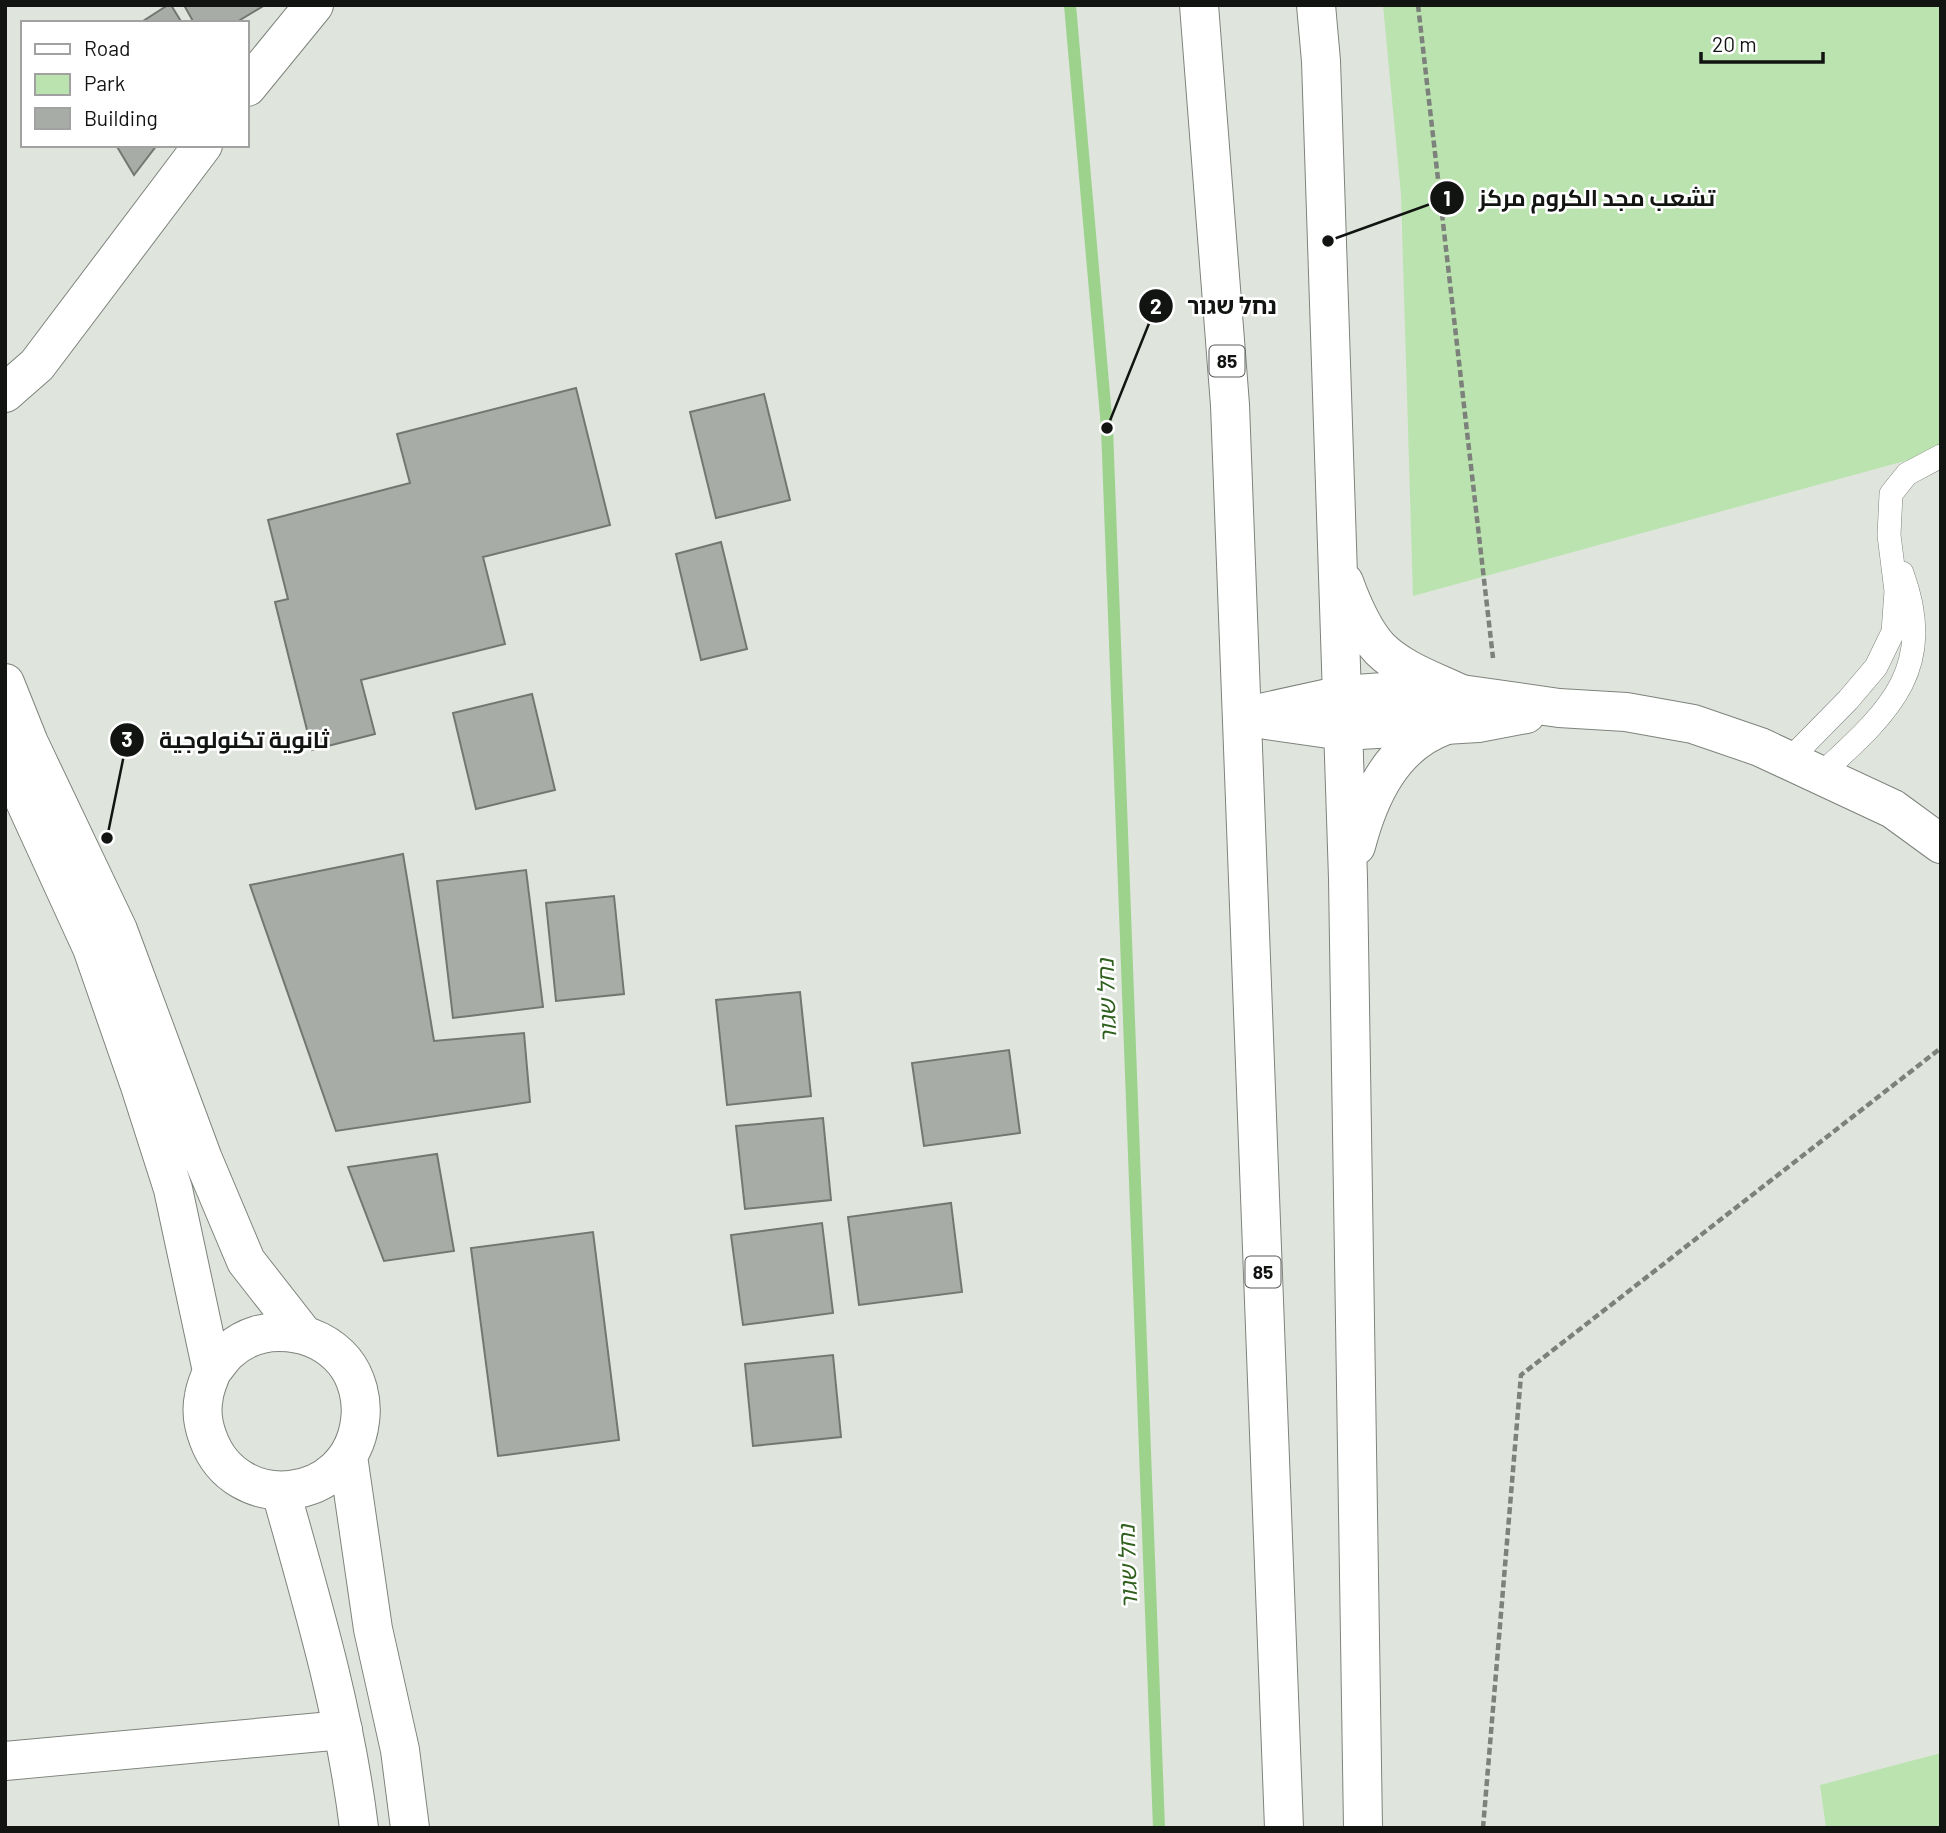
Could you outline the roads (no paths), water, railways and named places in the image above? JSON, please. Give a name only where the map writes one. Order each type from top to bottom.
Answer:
[{"type":"main road","points":[[248,86],[314,5]]},
{"type":"main road","name":"85","points":[[1199,5],[1230,405],[1284,1828]]},
{"type":"main road","points":[[1316,5],[1321,61],[1348,878],[1363,1828]]},
{"type":"main road","points":[[5,393],[37,365],[201,147]]},
{"type":"main road","points":[[1337,565],[1352,602],[1380,648],[1452,710]]},
{"type":"main road","points":[[5,683],[29,743],[118,930],[203,1158],[246,1261],[303,1334]]},
{"type":"main road","points":[[1242,717],[1342,713],[1398,691],[1452,710],[1479,723],[1559,708]]},
{"type":"main road","points":[[1348,878],[1370,798],[1382,778],[1413,744],[1452,710],[1498,699],[1559,708],[1626,712],[1693,724],[1760,747],[1893,809],[1941,844]]},
{"type":"main road","points":[[5,758],[92,948],[140,1086],[173,1189],[212,1371]]},
{"type":"main road","points":[[278,1331],[303,1334],[327,1345],[344,1362],[357,1384],[362,1408],[359,1434],[348,1456],[331,1475],[309,1487],[281,1492],[254,1486],[230,1472],[212,1451],[203,1425],[203,1397],[212,1371],[230,1350],[254,1336],[278,1331]]},
{"type":"main road","points":[[348,1456],[373,1629],[400,1751],[410,1828]]},
{"type":"main road","points":[[281,1492],[325,1651],[354,1780],[359,1828]]},
{"type":"main road","points":[[5,1761],[342,1730]]},
{"type":"lane","points":[[1804,768],[1848,700],[1876,667],[1893,632],[1896,591],[1889,535],[1891,494],[1907,474],[1941,456]]},
{"type":"lane","points":[[1907,474],[1935,464],[1941,465]]},
{"type":"lane","points":[[1804,768],[1872,726],[1903,684],[1915,644],[1911,596],[1889,535]]},
{"type":"waterway","name":"נחל שגור","points":[[1070,5],[1107,428],[1159,1828]]},
{"type":"place","name":"تشعب مجد الكروم مركز","points":[[1328,241]]},
{"type":"place","name":"נחל שגור","points":[[1107,428]]},
{"type":"place","name":"ثانوية تكنولوجية","points":[[107,838]]}]
